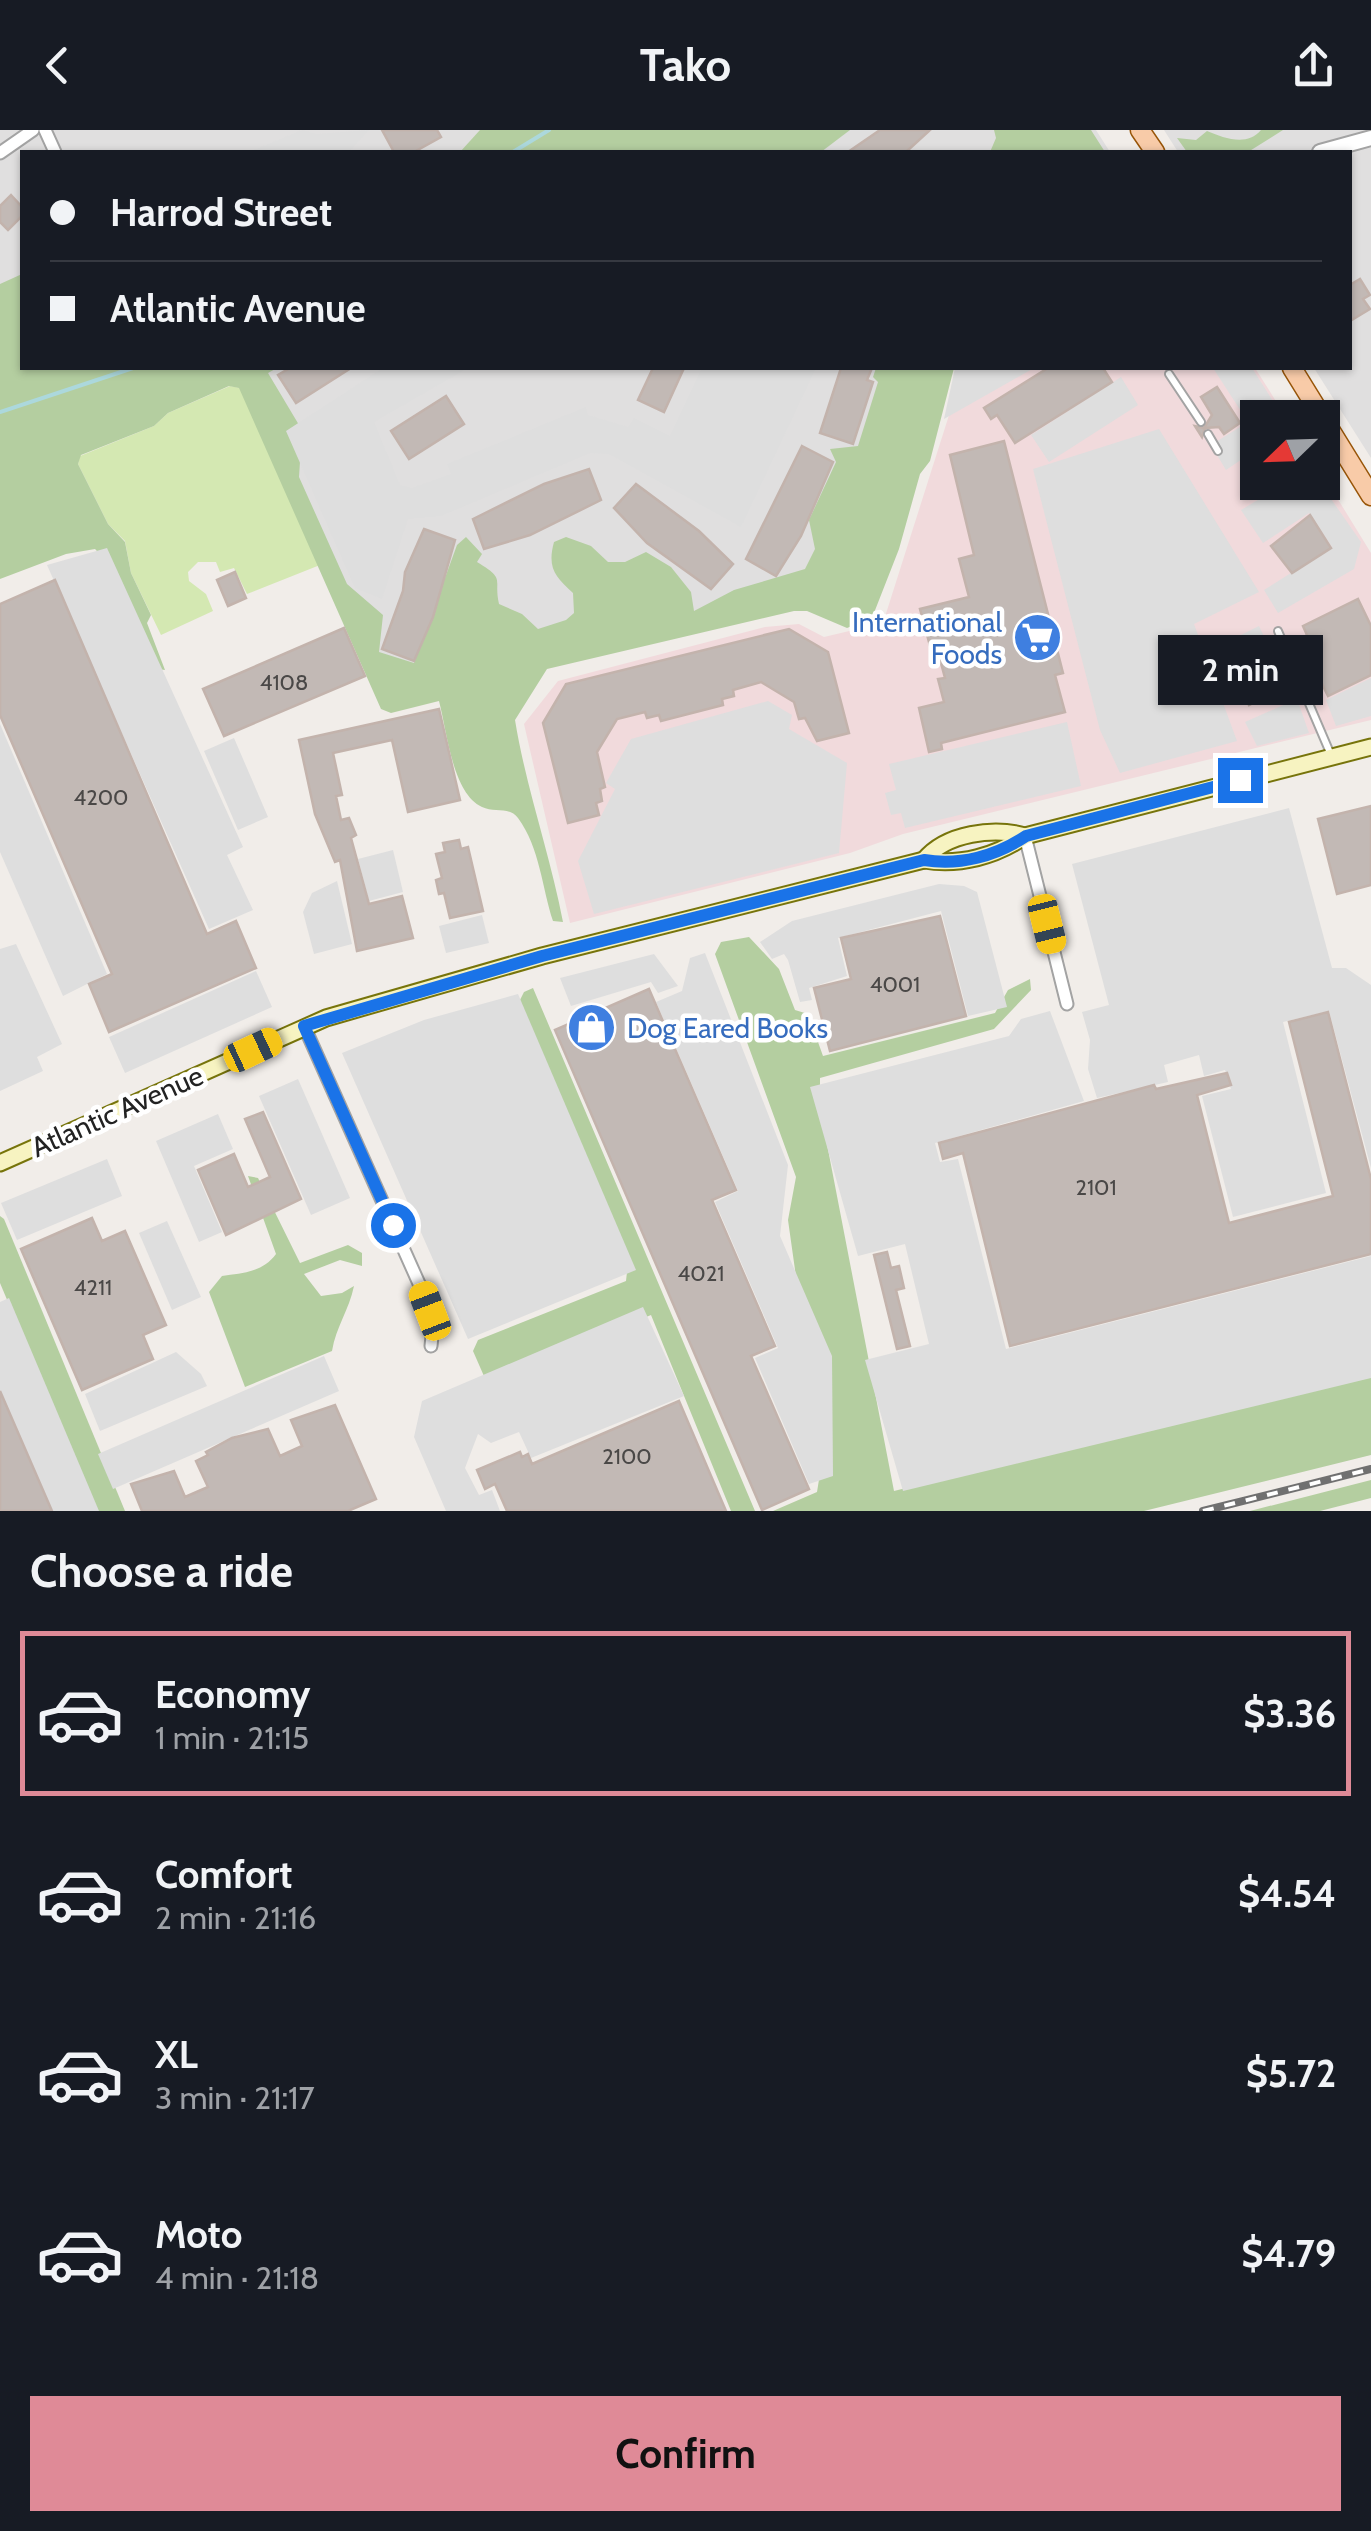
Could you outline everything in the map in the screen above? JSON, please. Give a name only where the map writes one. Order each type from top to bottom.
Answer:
[{"type":"main road","points":[[1293,370],[1371,496]]},
{"type":"main road","name":"Atlantic Avenue","points":[[0,1163],[304,1026],[542,956],[924,860],[945,844],[1000,829],[1026,836],[1371,747]]},
{"type":"street","points":[[0,153],[33,130]]},
{"type":"street","points":[[1327,150],[1371,138]]},
{"type":"street","points":[[1026,836],[1067,1004]]},
{"type":"street","points":[[304,1026],[421,1288],[433,1326],[431,1346]]},
{"type":"lane","points":[[1169,374],[1200,422]]},
{"type":"lane","points":[[1208,434],[1218,451]]},
{"type":"lane","points":[[1278,631],[1331,756]]},
{"type":"shaded area","points":[[0,130],[1096,130],[1109,150],[20,150],[20,308],[0,316]]},
{"type":"shaded area","points":[[302,130],[317,134],[369,130],[351,150],[254,150]]},
{"type":"shaded area","points":[[1164,130],[1371,130],[1371,458],[1340,409],[1340,400],[1334,400],[1315,370],[1352,370],[1352,150],[1177,150]]},
{"type":"shaded area","points":[[245,370],[941,370],[845,586],[386,698]]},
{"type":"shaded area","points":[[380,370],[465,370],[374,422],[400,485],[412,488],[451,474],[447,464],[586,407],[588,415],[628,427],[634,418],[670,436],[701,370],[815,370],[741,527],[609,454],[590,453],[441,516],[408,519],[382,599],[355,588],[286,431]]},
{"type":"shaded area","points":[[955,370],[1030,370],[944,419]]},
{"type":"shaded area","points":[[963,370],[1256,370],[1275,400],[1240,400],[1240,500],[1338,500],[1371,553],[1371,720],[903,834],[850,853],[570,923],[524,724],[558,681],[765,627],[799,624],[824,637],[883,623]]},
{"type":"shaded area","points":[[1214,370],[1253,370],[1272,400],[1240,400],[1240,410]]},
{"type":"shaded area","points":[[1121,377],[1138,405],[1049,462],[1031,435]]},
{"type":"shaded area","points":[[1240,427],[1240,461],[1226,470],[1211,445]]},
{"type":"shaded area","points":[[1159,429],[1259,592],[1194,624],[1237,741],[1120,773],[1100,730],[1033,469]]},
{"type":"shaded area","points":[[1258,500],[1332,500],[1361,542],[1354,569],[1278,613],[1264,590],[1332,547],[1309,513],[1263,543],[1241,510]]},
{"type":"shaded area","points":[[107,548],[243,847],[227,855],[253,910],[209,929],[47,565]]},
{"type":"shaded area","points":[[1259,626],[1271,651],[1232,668],[1221,645]]},
{"type":"shaded area","points":[[1371,678],[1371,716],[1336,726],[1326,700]]},
{"type":"shaded area","points":[[1297,699],[1309,733],[1257,746],[1245,722]]},
{"type":"shaded area","points":[[768,701],[792,715],[789,729],[847,763],[839,853],[594,914],[578,861],[615,789],[606,783],[631,739]]},
{"type":"shaded area","points":[[1067,722],[1081,786],[905,828],[901,813],[891,815],[885,793],[896,790],[889,764]]},
{"type":"shaded area","points":[[0,724],[107,974],[63,996],[0,852]]},
{"type":"shaded area","points":[[234,738],[268,817],[238,830],[204,751]]},
{"type":"shaded area","points":[[1289,808],[1332,968],[1346,968],[1371,985],[1371,1168],[1329,1011],[1283,1022],[1326,1193],[1233,1217],[1202,1096],[1231,1089],[1225,1070],[1204,1076],[1199,1055],[1164,1065],[1168,1082],[1097,1098],[1088,1069],[1090,1040],[1082,1012],[1109,1005],[1072,864]]},
{"type":"shaded area","points":[[393,850],[403,892],[369,901],[358,859]]},
{"type":"shaded area","points":[[337,881],[352,944],[314,954],[303,912],[312,893]]},
{"type":"shaded area","points":[[939,884],[964,886],[977,892],[1007,1007],[968,1016],[941,911],[838,938],[847,976],[809,988],[812,1000],[800,1002],[784,954],[772,959],[760,942],[792,921]]},
{"type":"shaded area","points":[[482,915],[489,943],[446,953],[439,926]]},
{"type":"shaded area","points":[[16,944],[62,1044],[37,1057],[43,1071],[0,1091],[0,949]]},
{"type":"shaded area","points":[[705,953],[788,1165],[780,1236],[832,1356],[833,1476],[809,1484],[755,1358],[778,1348],[715,1202],[738,1191],[656,1002],[682,991],[690,958]]},
{"type":"shaded area","points":[[654,954],[678,986],[658,993],[651,982],[571,1006],[560,978]]},
{"type":"shaded area","points":[[256,971],[272,1007],[125,1073],[109,1037]]},
{"type":"shaded area","points":[[518,994],[636,1270],[468,1339],[342,1053],[424,1020]]},
{"type":"shaded area","points":[[1050,1011],[1084,1101],[935,1143],[940,1162],[958,1159],[1006,1349],[1371,1256],[1371,1378],[903,1491],[865,1360],[929,1344],[905,1244],[858,1256],[810,1087],[1009,1036],[1021,1019]]},
{"type":"shaded area","points":[[298,1079],[350,1198],[311,1215],[259,1096]]},
{"type":"shaded area","points":[[218,1114],[233,1149],[194,1166],[222,1232],[199,1242],[156,1141]]},
{"type":"shaded area","points":[[107,1159],[122,1196],[17,1240],[1,1203]]},
{"type":"shaded area","points":[[167,1221],[201,1297],[172,1310],[139,1233]]},
{"type":"shaded area","points":[[9,1298],[99,1511],[52,1511],[0,1390],[0,1302]]},
{"type":"shaded area","points":[[643,1307],[684,1396],[531,1458],[519,1432],[491,1443],[478,1434],[465,1468],[479,1495],[492,1490],[500,1511],[446,1511],[414,1437],[422,1401]]},
{"type":"shaded area","points":[[176,1352],[201,1374],[207,1386],[100,1431],[85,1394]]},
{"type":"shaded area","points":[[324,1356],[339,1391],[113,1489],[98,1454]]},
{"type":"green space","points":[[480,130],[850,130],[824,150],[462,150]]},
{"type":"green space","points":[[994,130],[1091,130],[1104,150],[991,150],[996,138]]},
{"type":"green space","points":[[1261,130],[1283,130],[1251,150],[1186,150],[1177,138],[1196,140],[1207,131],[1242,140]]},
{"type":"green space","points":[[20,275],[20,370],[273,370],[268,373],[302,430],[299,477],[347,584],[383,615],[379,652],[414,663],[457,545],[466,537],[482,554],[477,562],[496,576],[499,604],[522,614],[538,629],[566,620],[574,613],[573,593],[557,576],[551,559],[554,542],[566,537],[591,546],[608,562],[625,562],[646,552],[671,567],[691,592],[694,611],[734,590],[805,569],[815,549],[809,520],[836,462],[830,449],[858,446],[878,382],[873,377],[875,370],[953,370],[930,461],[920,474],[899,549],[872,618],[847,628],[807,611],[794,611],[547,669],[515,720],[563,922],[553,921],[536,855],[518,818],[510,812],[482,807],[464,789],[452,760],[439,701],[391,713],[381,709],[239,388],[229,386],[168,413],[154,426],[81,455],[78,464],[108,524],[125,542],[131,573],[151,615],[147,623],[165,670],[158,669],[107,561],[95,549],[66,554],[0,579],[0,284]]},
{"type":"green space","points":[[230,386],[240,388],[320,565],[247,594],[234,568],[220,572],[216,562],[198,562],[188,572],[189,581],[206,594],[213,611],[161,635],[131,573],[125,541],[108,524],[78,464],[80,456],[154,426],[168,413]]},
{"type":"green space","points":[[749,937],[779,969],[795,1010],[808,1014],[823,1056],[995,1013],[1008,990],[1030,979],[1031,990],[994,1029],[820,1078],[820,1108],[894,1491],[1371,1372],[1371,1455],[1144,1511],[773,1511],[817,1492],[822,1461],[788,1220],[796,1177],[715,954],[721,942]]},
{"type":"green space","points":[[533,988],[755,1511],[731,1511],[651,1315],[487,1383],[473,1351],[478,1340],[626,1281],[628,1263],[514,1012],[524,992]]},
{"type":"green space","points":[[248,1176],[258,1178],[300,1263],[348,1245],[362,1253],[362,1266],[340,1260],[304,1274],[321,1296],[342,1293],[354,1286],[332,1351],[245,1387],[209,1292],[222,1276],[259,1268],[276,1254]]},
{"type":"green space","points":[[0,1216],[125,1511],[96,1511],[0,1283]]},
{"type":"green space","points":[[1371,1480],[1371,1498],[1320,1511],[1250,1511]]},
{"type":"building","points":[[382,130],[437,130],[441,137],[418,150],[393,150]]},
{"type":"building","points":[[880,130],[930,130],[908,150],[851,150]]},
{"type":"building","points":[[11,195],[20,205],[20,218],[8,230],[0,222],[0,206]]},
{"type":"building","points":[[1360,279],[1370,295],[1363,299],[1370,309],[1352,320],[1352,284]]},
{"type":"building","points":[[287,370],[348,370],[296,403],[278,375]]},
{"type":"building","points":[[652,370],[683,370],[664,412],[638,400]]},
{"type":"building","points":[[840,370],[871,370],[867,380],[873,382],[853,444],[820,433]]},
{"type":"building","points":[[1045,370],[1104,370],[1112,382],[1015,443],[997,415],[991,419],[984,408]]},
{"type":"building","points":[[1217,387],[1240,423],[1224,434],[1219,427],[1205,428],[1202,437],[1195,426],[1204,428],[1212,415],[1201,397]]},
{"type":"building","points":[[446,396],[464,424],[409,459],[391,431]]},
{"type":"building","points":[[1004,441],[1063,673],[1055,675],[1065,712],[941,743],[942,749],[929,752],[919,708],[944,702],[938,679],[945,678],[938,652],[932,653],[920,609],[969,597],[959,559],[974,555],[950,455]]},
{"type":"building","points":[[802,446],[833,462],[801,536],[776,576],[746,559]]},
{"type":"building","points":[[589,469],[601,500],[530,535],[484,549],[473,519],[544,484]]},
{"type":"building","points":[[636,484],[699,531],[733,564],[711,589],[647,543],[614,508]]},
{"type":"building","points":[[1310,515],[1331,548],[1292,573],[1271,546]]},
{"type":"building","points":[[424,529],[455,540],[433,617],[414,661],[382,649],[403,591],[405,572]]},
{"type":"building","points":[[235,572],[246,598],[228,606],[217,580]]},
{"type":"building","points":[[55,580],[207,934],[236,921],[256,968],[109,1032],[89,984],[112,974],[0,715],[0,604]]},
{"type":"building","points":[[1358,599],[1371,626],[1371,675],[1328,696],[1300,639],[1307,635],[1303,626]]},
{"type":"building","points":[[344,628],[365,676],[224,736],[203,689]]},
{"type":"building","points":[[789,629],[828,652],[849,733],[817,741],[805,718],[799,719],[794,702],[761,682],[733,690],[734,696],[722,699],[723,705],[661,721],[659,715],[647,718],[645,712],[617,719],[597,752],[605,787],[600,789],[602,801],[596,803],[599,815],[568,823],[543,723],[566,684]]},
{"type":"building","points":[[1269,659],[1283,688],[1249,705],[1234,676]]},
{"type":"building","points":[[439,709],[460,800],[408,812],[392,740],[333,753],[342,795],[336,796],[341,820],[349,818],[356,835],[351,838],[369,904],[402,896],[413,938],[357,951],[340,860],[335,862],[315,814],[299,740]]},
{"type":"building","points":[[1371,806],[1371,885],[1337,894],[1318,819]]},
{"type":"building","points":[[459,840],[461,849],[468,847],[483,911],[450,918],[444,893],[439,894],[436,880],[442,878],[436,854],[445,852],[443,843]]},
{"type":"building","points":[[940,916],[966,1016],[830,1051],[814,988],[851,979],[841,938]]},
{"type":"building","points":[[649,989],[736,1190],[712,1200],[775,1346],[751,1356],[809,1489],[762,1510],[555,1030]]},
{"type":"building","points":[[1328,1012],[1371,1179],[1371,1254],[1010,1346],[963,1153],[943,1159],[939,1143],[1154,1085],[1156,1089],[1227,1073],[1231,1085],[1197,1095],[1229,1223],[1333,1196],[1289,1022]]},
{"type":"building","points":[[263,1112],[301,1199],[226,1235],[198,1170],[234,1154],[248,1187],[270,1177],[245,1119]]},
{"type":"building","points":[[92,1218],[102,1241],[125,1231],[166,1325],[143,1335],[153,1359],[82,1390],[21,1249]]},
{"type":"building","points":[[887,1252],[891,1268],[899,1266],[904,1288],[896,1290],[910,1346],[897,1349],[874,1255]]},
{"type":"building","points":[[0,1391],[52,1511],[0,1511]]},
{"type":"building","points":[[679,1401],[726,1511],[507,1511],[495,1484],[485,1489],[477,1470],[520,1452],[522,1457],[528,1454],[532,1464]]},
{"type":"building","points":[[335,1405],[376,1499],[348,1511],[142,1511],[131,1484],[174,1471],[185,1497],[208,1487],[196,1461],[208,1455],[206,1452],[232,1438],[268,1429],[280,1456],[302,1446],[291,1420]]},
{"type":"waterway","points":[[516,150],[549,130]]},
{"type":"waterway","points":[[0,412],[127,370]]},
{"type":"railway","points":[[1203,1511],[1371,1469]]},
{"type":"place","name":"International Foods","points":[[1037,638]]},
{"type":"place","name":"Dog Eared Books","points":[[592,1028]]},
{"type":"route","points":[[393,1225],[304,1026],[487,971],[727,908],[924,860],[955,863],[1004,850],[1026,836],[1240,780]]}]
